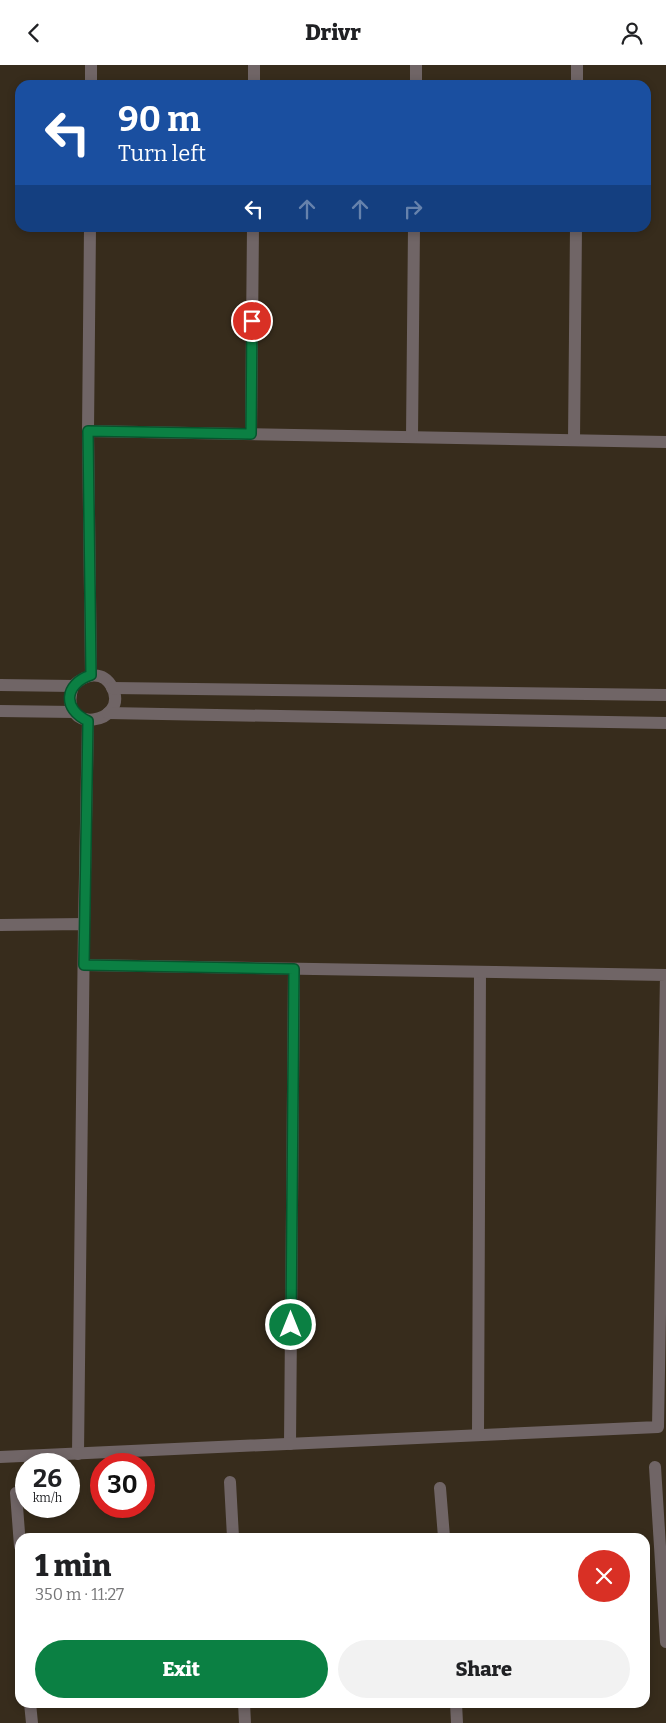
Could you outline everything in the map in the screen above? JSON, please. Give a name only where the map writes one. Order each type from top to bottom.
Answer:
[{"type":"street","points":[[91,65],[91,80]]},
{"type":"street","points":[[254,65],[254,80]]},
{"type":"street","points":[[416,65],[416,80]]},
{"type":"street","points":[[577,65],[577,80]]},
{"type":"street","points":[[90,232],[88,431],[91,675]]},
{"type":"street","points":[[251,434],[253,232]]},
{"type":"street","points":[[412,437],[414,232]]},
{"type":"street","points":[[574,440],[576,232]]},
{"type":"street","points":[[88,431],[666,442]]},
{"type":"street","points":[[91,675],[107,681],[112,688],[114,701],[112,708],[99,719],[88,721],[78,716],[71,707],[69,697],[73,686],[80,679],[91,675]]},
{"type":"street","points":[[0,685],[73,686]]},
{"type":"street","points":[[112,688],[666,695]]},
{"type":"street","points":[[0,711],[74,712]]},
{"type":"street","points":[[108,713],[666,723]]},
{"type":"street","points":[[78,1453],[88,721]]},
{"type":"street","points":[[0,925],[84,924]]},
{"type":"street","points":[[80,1454],[658,1427],[666,975],[84,965]]},
{"type":"street","points":[[290,1444],[294,969]]},
{"type":"street","points":[[478,1435],[480,972]]},
{"type":"street","points":[[0,1457],[15,1456]]},
{"type":"street","points":[[655,1467],[666,1642]]},
{"type":"street","points":[[230,1482],[233,1533]]},
{"type":"street","points":[[440,1488],[444,1533]]},
{"type":"street","points":[[18,1518],[19,1533]]},
{"type":"street","points":[[30,1708],[32,1723]]},
{"type":"street","points":[[244,1708],[245,1723]]},
{"type":"street","points":[[456,1708],[457,1723]]},
{"type":"route","points":[[252,321],[251,434],[88,431],[91,675],[80,679],[73,686],[69,697],[74,712],[88,721],[84,965],[294,969],[291,1325]]}]
